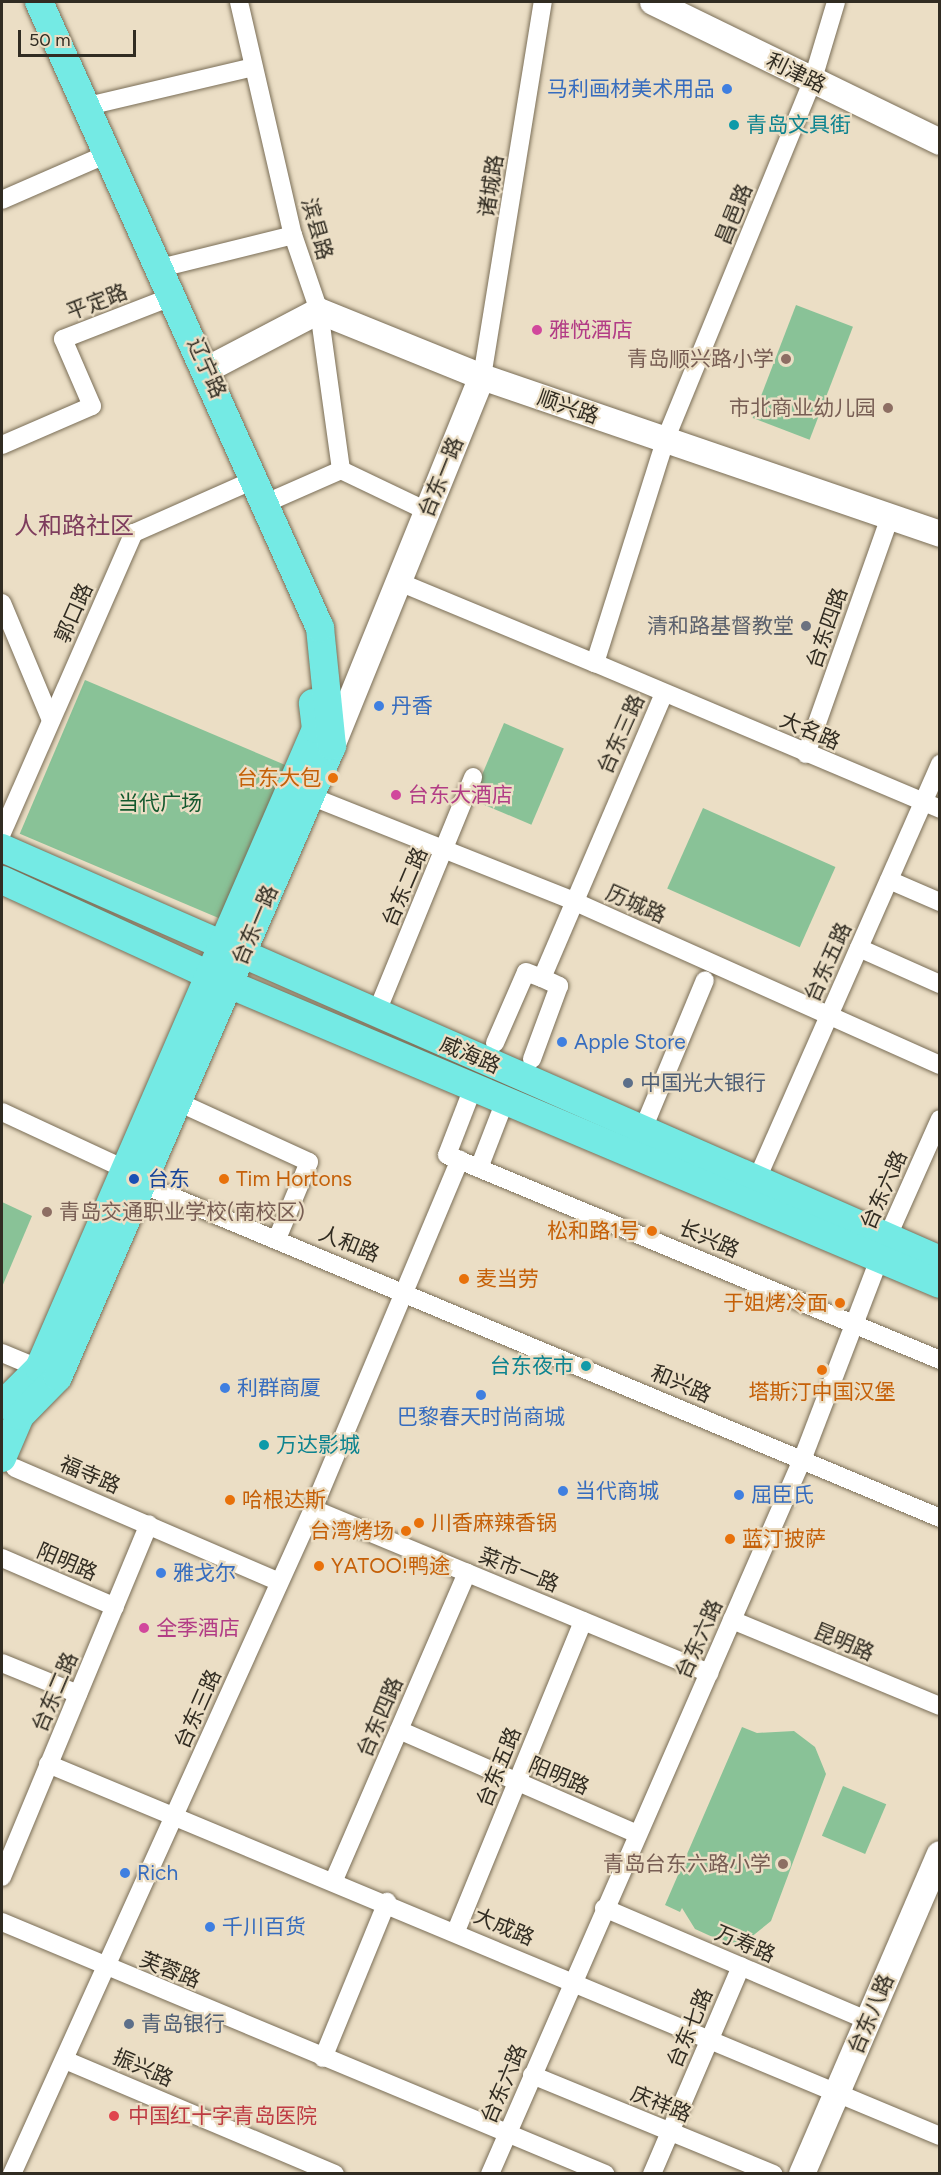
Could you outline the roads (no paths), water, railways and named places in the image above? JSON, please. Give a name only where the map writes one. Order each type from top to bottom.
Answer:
[{"type":"main road","name":"辽宁路","points":[[28,2],[255,489]]},
{"type":"main road","name":"辽宁路","points":[[39,2],[84,107],[100,157],[160,268],[167,298],[208,369],[255,489],[307,630],[324,738]]},
{"type":"main road","name":"台东一路","points":[[231,952],[310,796],[324,738]]},
{"type":"main road","name":"台东一路","points":[[8,1463],[20,1416],[49,1372],[324,738]]},
{"type":"main road","name":"威海路","points":[[2,848],[231,952],[757,1179],[883,1248],[939,1284]]},
{"type":"main road","name":"威海路","points":[[2,880],[220,980],[883,1248],[939,1260]]},
{"type":"main road","name":"台东一路","points":[[133,1177],[178,1102],[220,980]]},
{"type":"main road","name":"台东一路","points":[[2,1405],[49,1372]]},
{"type":"street","name":"滨县路","points":[[239,2],[293,235],[319,310],[341,470]]},
{"type":"street","name":"诸城路","points":[[482,377],[543,2]]},
{"type":"street","name":"利津路","points":[[654,2],[812,82],[939,142]]},
{"type":"street","name":"昌邑路","points":[[665,441],[812,82],[836,2]]},
{"type":"street","points":[[84,107],[253,67]]},
{"type":"street","points":[[2,200],[100,157]]},
{"type":"street","points":[[160,268],[293,235]]},
{"type":"street","name":"平定路","points":[[2,445],[92,406],[63,339],[167,298]]},
{"type":"street","points":[[208,369],[319,310]]},
{"type":"street","name":"顺兴路","points":[[319,310],[482,377],[939,534]]},
{"type":"street","name":"台东一路","points":[[324,738],[399,582],[482,377]]},
{"type":"street","points":[[399,582],[595,663],[665,441]]},
{"type":"street","points":[[341,470],[427,511]]},
{"type":"street","name":"郭口路","points":[[2,832],[134,533],[255,489],[341,470]]},
{"type":"street","name":"台东四路","points":[[806,754],[890,517]]},
{"type":"street","points":[[2,603],[51,720]]},
{"type":"street","name":"台东三路","points":[[542,978],[571,900],[664,694],[595,663]]},
{"type":"street","name":"大名路","points":[[664,694],[931,805]]},
{"type":"street","name":"台东五路","points":[[757,1179],[889,880],[931,805],[939,764]]},
{"type":"street","name":"台东二路","points":[[376,1014],[445,852],[473,777]]},
{"type":"street","name":"历城路","points":[[310,796],[445,852],[571,900],[830,1014],[939,1065]]},
{"type":"street","points":[[889,880],[939,902]]},
{"type":"street","points":[[859,948],[939,984]]},
{"type":"street","points":[[495,1043],[526,972],[542,978],[559,986],[532,1059]]},
{"type":"street","points":[[643,1129],[705,980]]},
{"type":"street","points":[[460,1160],[447,1155],[471,1093]]},
{"type":"street","points":[[178,1102],[309,1162],[277,1239]]},
{"type":"street","points":[[479,1168],[503,1106]]},
{"type":"street","name":"人和路","points":[[2,1112],[133,1177],[405,1291]]},
{"type":"street","name":"台东六路","points":[[490,2174],[604,1908],[802,1460],[883,1248],[939,1119]]},
{"type":"street","name":"台东三路","points":[[12,2174],[108,1969],[280,1582],[460,1160]]},
{"type":"street","name":"长兴路","points":[[460,1160],[939,1360]]},
{"type":"street","name":"和兴路","points":[[405,1291],[939,1518]]},
{"type":"street","points":[[2,1353],[49,1372]]},
{"type":"street","name":"福寺路","points":[[8,1463],[280,1582]]},
{"type":"street","name":"菜市一路","points":[[312,1509],[709,1673]]},
{"type":"street","name":"台东二路","points":[[2,1877],[149,1524]]},
{"type":"street","name":"阳明路","points":[[2,1558],[115,1607]]},
{"type":"street","name":"台东四路","points":[[334,1880],[467,1573]]},
{"type":"street","name":"昆明路","points":[[732,1620],[939,1706]]},
{"type":"street","name":"台东五路","points":[[456,1931],[583,1621]]},
{"type":"street","points":[[2,1663],[78,1694]]},
{"type":"street","name":"阳明路","points":[[399,1730],[637,1834]]},
{"type":"street","name":"大成路","points":[[48,1764],[387,1902],[939,2136]]},
{"type":"street","name":"台东八路","points":[[802,2174],[939,1854]]},
{"type":"street","points":[[322,2058],[387,1902]]},
{"type":"street","name":"万寿路","points":[[604,1908],[868,2021]]},
{"type":"street","name":"芙蓉路","points":[[2,1922],[108,1969],[605,2174]]},
{"type":"street","name":"台东七路","points":[[652,2174],[741,1966]]},
{"type":"street","name":"振兴路","points":[[65,2060],[324,2171]]},
{"type":"street","name":"庆祥路","points":[[532,2075],[773,2174]]},
{"type":"place","name":"马利画材美术用品","points":[[727,89]]},
{"type":"place","name":"青岛文具街","points":[[734,125]]},
{"type":"place","name":"雅悦酒店","points":[[537,330]]},
{"type":"place","name":"青岛顺兴路小学","points":[[786,359]]},
{"type":"place","name":"市北商业幼儿园","points":[[888,408]]},
{"type":"place","name":"清和路基督教堂","points":[[806,626]]},
{"type":"place","name":"丹香","points":[[379,706]]},
{"type":"place","name":"台东大包","points":[[333,778]]},
{"type":"place","name":"台东大酒店","points":[[396,795]]},
{"type":"place","name":"Apple Store","points":[[562,1042]]},
{"type":"place","name":"中国光大银行","points":[[628,1083]]},
{"type":"place","name":"台东","points":[[134,1179]]},
{"type":"place","name":"Tim Hortons","points":[[224,1179]]},
{"type":"place","name":"青岛交通职业学校(南校区)","points":[[47,1212]]},
{"type":"place","name":"松和路1号","points":[[652,1231]]},
{"type":"place","name":"麦当劳","points":[[464,1279]]},
{"type":"place","name":"于姐烤冷面","points":[[840,1303]]},
{"type":"place","name":"台东夜市","points":[[586,1366]]},
{"type":"place","name":"塔斯汀中国汉堡","points":[[822,1370]]},
{"type":"place","name":"利群商厦","points":[[225,1388]]},
{"type":"place","name":"巴黎春天时尚商城","points":[[481,1395]]},
{"type":"place","name":"万达影城","points":[[264,1445]]},
{"type":"place","name":"当代商城","points":[[563,1491]]},
{"type":"place","name":"屈臣氏","points":[[739,1495]]},
{"type":"place","name":"哈根达斯","points":[[230,1500]]},
{"type":"place","name":"川香麻辣香锅","points":[[419,1523]]},
{"type":"place","name":"台湾烤场","points":[[406,1531]]},
{"type":"place","name":"蓝汀披萨","points":[[730,1539]]},
{"type":"place","name":"YATOO!鸭途","points":[[319,1566]]},
{"type":"place","name":"雅戈尔","points":[[161,1573]]},
{"type":"place","name":"全季酒店","points":[[144,1628]]},
{"type":"place","name":"青岛台东六路小学","points":[[783,1864]]},
{"type":"place","name":"Rich","points":[[125,1873]]},
{"type":"place","name":"千川百货","points":[[210,1927]]},
{"type":"place","name":"青岛银行","points":[[129,2024]]},
{"type":"place","name":"中国红十字青岛医院","points":[[114,2116]]},
{"type":"district","name":"人和路社区","points":[[74,526]]},
{"type":"park label","name":"当代广场","points":[[160,803]]}]
